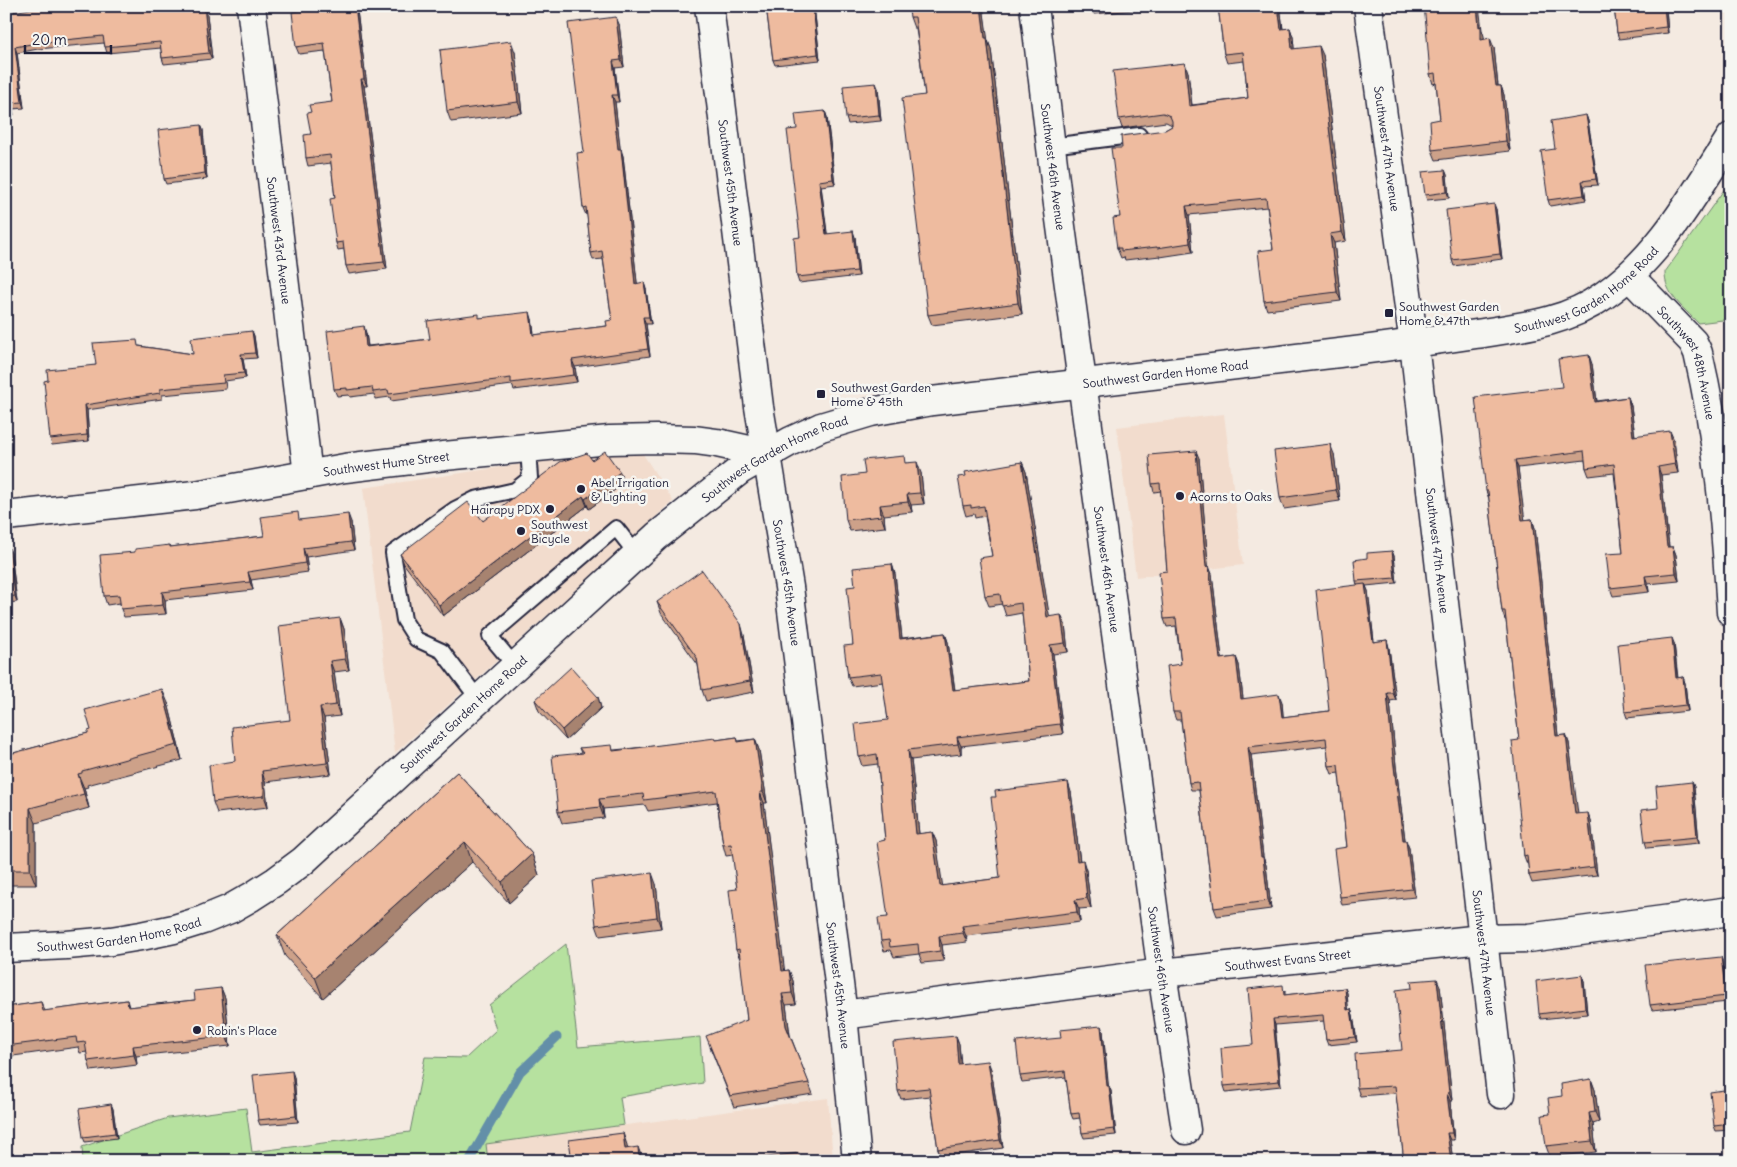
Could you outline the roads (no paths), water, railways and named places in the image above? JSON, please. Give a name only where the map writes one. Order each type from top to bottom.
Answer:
[{"type":"street","name":"Southwest 43rd Avenue","points":[[250,6],[308,475]]},
{"type":"street","name":"Southwest 45th Avenue","points":[[709,6],[750,336],[789,587],[843,1015],[857,1161]]},
{"type":"street","name":"Southwest 46th Avenue","points":[[1034,6],[1050,146],[1082,384],[1162,973],[1186,1130]]},
{"type":"street","name":"Southwest 47th Avenue","points":[[1368,6],[1414,344],[1501,1094]]},
{"type":"street","name":"Southwest Garden Home Road","points":[[6,948],[111,941],[189,925],[230,910],[276,881],[303,861],[637,555],[713,490],[740,470],[767,454],[821,428],[871,412],[932,401],[1414,344],[1543,323],[1566,316],[1603,297],[1629,276],[1652,252],[1679,217],[1731,137]]},
{"type":"street","name":"Southwest 48th Avenue","points":[[1629,276],[1693,342],[1698,353],[1724,508],[1731,612]]},
{"type":"street","name":"Southwest Hume Street","points":[[6,516],[195,495],[345,468],[384,463],[610,440],[695,440],[767,454]]},
{"type":"street","name":"Southwest Evans Street","points":[[843,1015],[1162,973],[1482,939],[1528,938],[1731,911]]},
{"type":"lane","points":[[1050,146],[1148,134]]},
{"type":"lane","points":[[479,700],[442,651],[416,639],[404,620],[393,552],[455,509],[475,499],[515,490],[530,478],[528,448]]},
{"type":"lane","points":[[515,666],[490,636],[616,528],[637,555]]},
{"type":"waterway","points":[[469,1161],[520,1072],[557,1037]]},
{"type":"place","name":"Southwest Garden Home & 47th","points":[[1389,313]]},
{"type":"place","name":"Southwest Garden Home & 45th","points":[[821,394]]},
{"type":"place","name":"Abel Irrigation & Lighting","points":[[581,489]]},
{"type":"place","name":"Acorns to Oaks","points":[[1180,496]]},
{"type":"place","name":"Hairapy PDX","points":[[550,509]]},
{"type":"place","name":"Southwest Bicycle","points":[[521,531]]},
{"type":"place","name":"Robin's Place","points":[[197,1030]]}]
